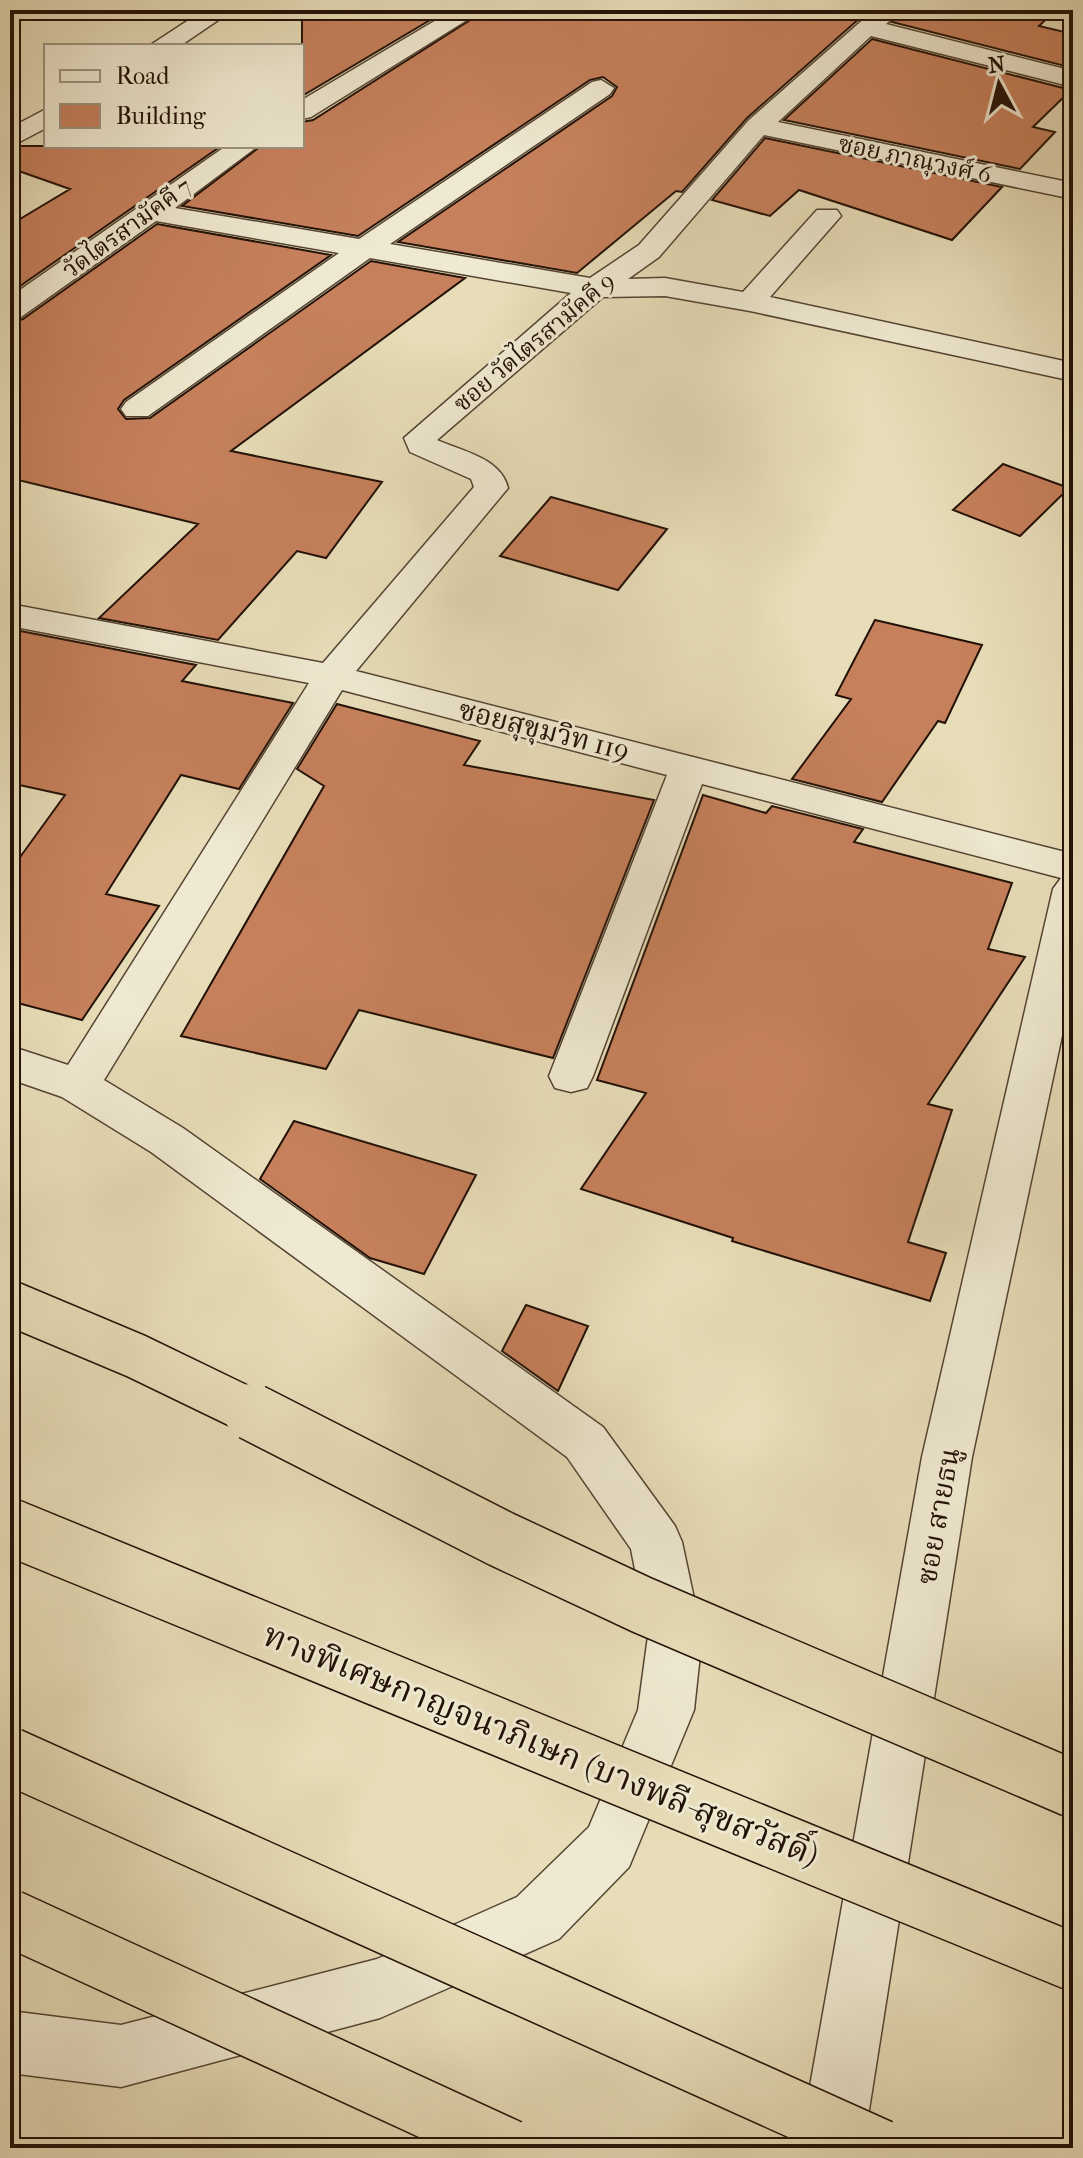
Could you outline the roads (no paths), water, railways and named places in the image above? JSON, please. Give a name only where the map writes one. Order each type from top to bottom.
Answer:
[{"type":"highway","points":[[10,1303],[175,1373],[502,1539],[639,1604],[1073,1789]]},
{"type":"highway","name":"ทางพิเศษกาญจนาภิเษก (บางพลี-สุขสวัสดิ์)","points":[[10,1527],[1073,1962]]},
{"type":"highway","points":[[10,1756],[881,2148]]},
{"type":"highway","points":[[10,1918],[510,2148]]},
{"type":"street","points":[[165,44],[221,10]]},
{"type":"street","points":[[304,110],[471,10]]},
{"type":"street","points":[[878,18],[1073,79]]},
{"type":"street","name":"ซอย วัดไตรสามัคคี 9","points":[[332,676],[491,488],[489,478],[483,472],[421,445],[420,438],[595,288],[649,251],[758,126],[878,18]]},
{"type":"street","points":[[137,409],[489,161],[601,88]]},
{"type":"street","points":[[10,139],[44,118]]},
{"type":"street","name":"ซอย ภาณุวงศ์ 6","points":[[758,126],[1073,191]]},
{"type":"street","name":"วัดไตรสามัคคี 7","points":[[10,311],[241,148]]},
{"type":"street","points":[[150,212],[364,251],[595,288],[665,287],[750,302],[1073,372]]},
{"type":"street","points":[[750,302],[827,216]]},
{"type":"street","name":"ซอยสุขุมวิท 119","points":[[10,615],[332,676],[1073,868]]},
{"type":"street","points":[[78,1085],[332,676]]},
{"type":"street","points":[[571,1076],[689,767]]},
{"type":"street","name":"ซอย สายธนู","points":[[831,2148],[947,1457],[1073,889]]},
{"type":"street","points":[[10,1062],[78,1085],[167,1140],[585,1442],[656,1542],[675,1636],[666,1710],[609,1847],[538,1918],[380,1988],[121,2056],[10,2042]]}]
